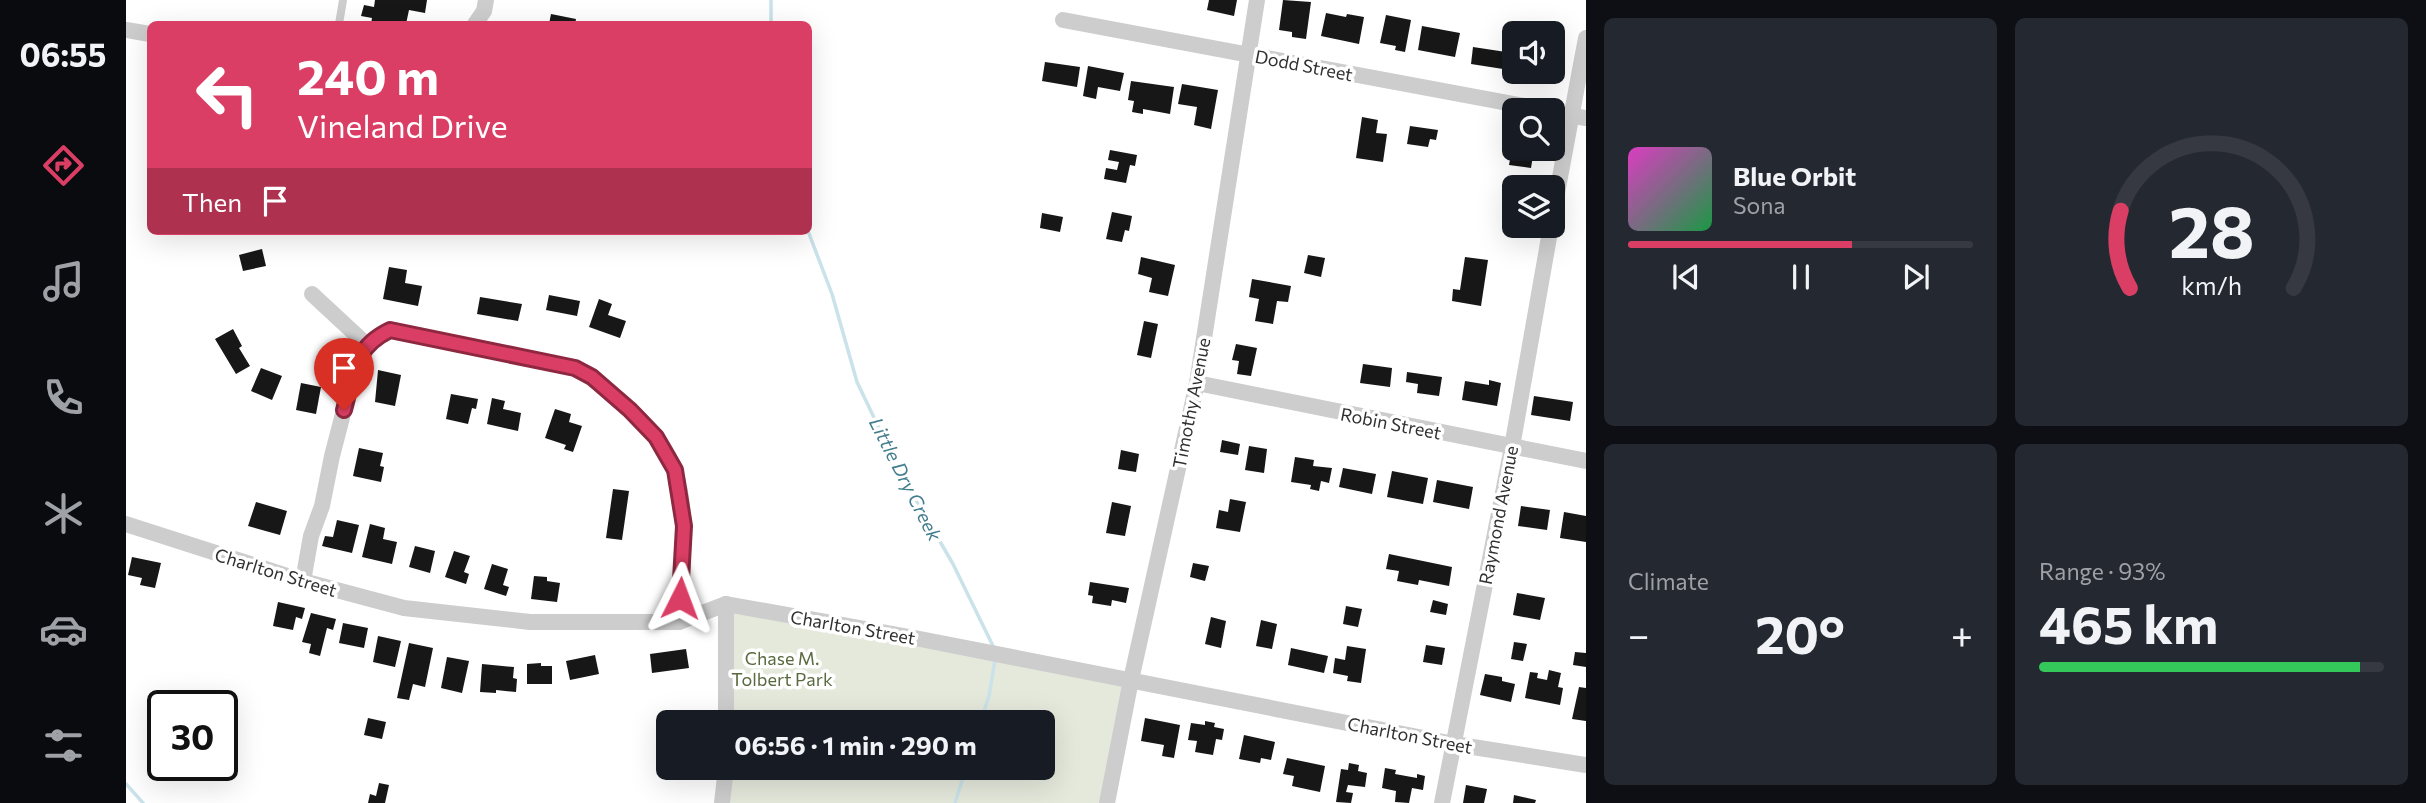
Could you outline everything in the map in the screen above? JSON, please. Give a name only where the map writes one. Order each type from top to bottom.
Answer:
[{"type":"street","points":[[477,21],[484,11],[486,0]]},
{"type":"street","name":"Timothy Avenue","points":[[1107,803],[1131,680],[1197,383],[1257,0]]},
{"type":"street","name":"Dodd Street","points":[[1063,20],[1502,102]]},
{"type":"street","points":[[126,30],[147,34]]},
{"type":"street","points":[[1563,175],[1578,117],[1586,38]]},
{"type":"street","name":"Raymond Avenue","points":[[1442,803],[1512,447],[1549,238]]},
{"type":"street","points":[[312,294],[367,345]]},
{"type":"street","points":[[303,581],[311,536],[323,506],[332,456],[356,364],[373,338],[390,330],[575,368],[592,377],[630,410],[656,437],[675,470],[684,526],[678,622]]},
{"type":"street","name":"Robin Street","points":[[1197,383],[1586,461]]},
{"type":"street","name":"Charlton Street","points":[[126,524],[303,581],[404,608],[530,622],[678,622],[726,604],[1454,744],[1586,765]]},
{"type":"street","points":[[726,604],[726,710]]},
{"type":"street","points":[[722,803],[725,780]]},
{"type":"lane","points":[[339,21],[343,0]]},
{"type":"green space","name":"Chase M. Tolbert Park","points":[[726,604],[1131,680],[1107,803],[722,803],[725,780],[1055,780],[1055,710],[726,710]]},
{"type":"building","points":[[375,0],[427,0],[425,13],[409,10],[407,21],[372,21],[372,18],[361,16],[364,5],[374,7]]},
{"type":"building","points":[[1209,0],[1237,0],[1234,16],[1207,10]]},
{"type":"building","points":[[1283,0],[1311,2],[1306,39],[1292,37],[1292,32],[1279,30]]},
{"type":"building","points":[[1326,13],[1364,17],[1359,44],[1321,36]]},
{"type":"building","points":[[551,14],[576,19],[576,21],[550,21]]},
{"type":"building","points":[[1386,15],[1411,20],[1405,52],[1395,50],[1396,46],[1380,43]]},
{"type":"building","points":[[1422,26],[1460,33],[1455,57],[1418,50]]},
{"type":"building","points":[[1473,47],[1502,51],[1502,69],[1471,64]]},
{"type":"building","points":[[1045,62],[1080,67],[1077,87],[1042,81]]},
{"type":"building","points":[[1088,66],[1124,73],[1120,91],[1098,87],[1096,99],[1083,96]]},
{"type":"building","points":[[1131,81],[1174,87],[1170,114],[1143,109],[1143,114],[1132,112],[1134,101],[1128,100]]},
{"type":"building","points":[[1182,84],[1218,90],[1211,129],[1194,125],[1197,107],[1178,104]]},
{"type":"building","points":[[1362,117],[1378,120],[1376,133],[1387,134],[1383,162],[1356,158]]},
{"type":"building","points":[[1410,126],[1438,130],[1436,140],[1430,139],[1428,147],[1407,144]]},
{"type":"building","points":[[1110,150],[1137,155],[1135,166],[1130,165],[1126,183],[1104,179],[1106,168],[1117,170],[1119,162],[1108,160]]},
{"type":"building","points":[[1510,161],[1532,161],[1531,168],[1509,165]]},
{"type":"building","points":[[1112,212],[1132,216],[1129,231],[1125,230],[1122,242],[1106,239]]},
{"type":"building","points":[[1042,213],[1063,217],[1060,232],[1040,228]]},
{"type":"building","points":[[262,249],[266,266],[243,271],[239,255]]},
{"type":"building","points":[[1308,255],[1325,258],[1321,277],[1304,273]]},
{"type":"building","points":[[1141,257],[1175,265],[1168,296],[1149,292],[1152,278],[1138,274]]},
{"type":"building","points":[[1465,257],[1488,260],[1481,306],[1452,301],[1453,289],[1460,290]]},
{"type":"building","points":[[389,267],[407,270],[405,283],[422,286],[418,306],[383,299]]},
{"type":"building","points":[[1252,279],[1291,286],[1288,302],[1277,301],[1273,324],[1255,321],[1259,299],[1249,297]]},
{"type":"building","points":[[549,295],[580,301],[577,316],[546,310]]},
{"type":"building","points":[[480,297],[522,304],[518,321],[477,314]]},
{"type":"building","points":[[599,299],[612,304],[608,315],[626,321],[620,338],[589,327]]},
{"type":"building","points":[[1144,321],[1158,324],[1151,358],[1137,355]]},
{"type":"building","points":[[233,329],[242,346],[239,348],[250,366],[236,374],[215,339]]},
{"type":"building","points":[[1236,344],[1257,348],[1251,376],[1237,374],[1239,361],[1232,360]]},
{"type":"building","points":[[1363,364],[1392,368],[1390,387],[1360,383]]},
{"type":"building","points":[[261,368],[282,376],[272,400],[251,391]]},
{"type":"building","points":[[378,370],[401,375],[395,406],[375,402]]},
{"type":"building","points":[[1407,372],[1442,377],[1439,396],[1417,393],[1418,384],[1406,382]]},
{"type":"building","points":[[1489,380],[1501,383],[1497,406],[1462,400],[1465,381],[1489,385]]},
{"type":"building","points":[[301,383],[321,387],[316,414],[296,410]]},
{"type":"building","points":[[451,394],[478,399],[476,409],[472,408],[468,424],[446,419]]},
{"type":"building","points":[[1534,396],[1573,402],[1570,421],[1531,415]]},
{"type":"building","points":[[492,398],[505,401],[503,409],[521,413],[518,431],[487,424]]},
{"type":"building","points":[[555,409],[571,414],[569,422],[582,426],[573,452],[564,449],[566,445],[545,438]]},
{"type":"building","points":[[1222,440],[1240,444],[1238,455],[1220,452]]},
{"type":"building","points":[[1249,446],[1267,449],[1264,473],[1245,470]]},
{"type":"building","points":[[359,448],[383,453],[381,482],[353,476]]},
{"type":"building","points":[[1121,450],[1139,454],[1136,472],[1118,469]]},
{"type":"building","points":[[1295,457],[1314,460],[1313,466],[1332,468],[1329,483],[1321,481],[1319,491],[1310,489],[1311,485],[1291,482]]},
{"type":"building","points":[[1343,468],[1376,474],[1372,494],[1339,487]]},
{"type":"building","points":[[1392,471],[1428,478],[1423,504],[1387,497]]},
{"type":"building","points":[[1437,480],[1473,487],[1469,509],[1433,502]]},
{"type":"building","points":[[613,489],[629,491],[622,540],[606,538]]},
{"type":"building","points":[[1230,499],[1246,502],[1240,532],[1216,528],[1219,510],[1228,512]]},
{"type":"building","points":[[256,502],[287,511],[280,535],[248,526]]},
{"type":"building","points":[[1112,502],[1131,506],[1125,536],[1106,533]]},
{"type":"building","points":[[1521,506],[1550,510],[1547,530],[1518,526]]},
{"type":"building","points":[[1564,512],[1586,516],[1586,542],[1560,538]]},
{"type":"building","points":[[337,520],[359,525],[352,553],[322,546],[325,536],[333,537]]},
{"type":"building","points":[[370,524],[385,528],[383,539],[397,542],[392,564],[362,557]]},
{"type":"building","points":[[415,546],[435,551],[430,573],[409,567]]},
{"type":"building","points":[[454,551],[470,556],[464,572],[469,574],[466,584],[445,577]]},
{"type":"building","points":[[1389,554],[1452,567],[1449,586],[1419,580],[1418,585],[1397,581],[1399,571],[1386,569]]},
{"type":"building","points":[[132,557],[161,563],[155,588],[140,585],[142,578],[128,575]]},
{"type":"building","points":[[1193,563],[1209,566],[1205,581],[1190,577]]},
{"type":"building","points":[[492,564],[508,569],[503,585],[509,587],[506,596],[484,589]]},
{"type":"building","points":[[534,576],[547,577],[547,581],[560,583],[557,602],[531,599]]},
{"type":"building","points":[[1090,582],[1129,588],[1126,603],[1112,600],[1111,606],[1092,603],[1093,596],[1088,595]]},
{"type":"building","points":[[1517,593],[1545,598],[1540,620],[1513,615]]},
{"type":"building","points":[[1433,600],[1448,604],[1446,615],[1430,612]]},
{"type":"building","points":[[278,602],[305,608],[302,619],[296,617],[293,630],[273,626]]},
{"type":"building","points":[[1346,606],[1362,609],[1358,627],[1343,624]]},
{"type":"building","points":[[311,613],[336,619],[333,630],[327,628],[320,656],[309,653],[311,644],[302,642]]},
{"type":"building","points":[[1211,617],[1226,621],[1221,648],[1205,644]]},
{"type":"building","points":[[1261,620],[1277,624],[1272,649],[1256,646]]},
{"type":"building","points":[[343,623],[368,628],[364,648],[339,643]]},
{"type":"building","points":[[378,636],[401,641],[395,667],[373,662]]},
{"type":"building","points":[[1514,642],[1527,644],[1523,661],[1511,659]]},
{"type":"building","points":[[409,643],[433,648],[425,687],[413,684],[409,700],[397,698]]},
{"type":"building","points":[[1426,645],[1445,648],[1442,665],[1423,662]]},
{"type":"building","points":[[1347,646],[1366,649],[1361,683],[1347,681],[1348,676],[1333,673],[1335,658],[1345,660]]},
{"type":"building","points":[[1291,648],[1328,656],[1324,673],[1288,665]]},
{"type":"building","points":[[686,649],[689,668],[652,673],[650,654]]},
{"type":"building","points":[[1575,652],[1586,653],[1586,667],[1573,665]]},
{"type":"building","points":[[595,655],[599,674],[570,680],[566,661]]},
{"type":"building","points":[[447,657],[469,661],[462,693],[441,688]]},
{"type":"building","points":[[541,663],[541,666],[552,666],[552,684],[527,684],[527,664]]},
{"type":"building","points":[[482,664],[514,667],[516,692],[480,692]]},
{"type":"building","points":[[1549,670],[1561,673],[1558,687],[1563,688],[1560,705],[1525,698],[1530,672],[1538,673],[1537,678],[1547,680]]},
{"type":"building","points":[[1485,674],[1502,677],[1502,681],[1515,684],[1511,702],[1480,695]]},
{"type":"building","points":[[1579,687],[1586,688],[1586,721],[1572,719]]},
{"type":"building","points":[[368,718],[386,722],[382,739],[364,735]]},
{"type":"building","points":[[1145,718],[1180,725],[1174,758],[1162,756],[1164,745],[1141,741]]},
{"type":"building","points":[[1205,721],[1224,729],[1222,740],[1216,739],[1213,755],[1195,752],[1197,741],[1188,740],[1191,723],[1205,725]]},
{"type":"building","points":[[1244,735],[1275,742],[1271,760],[1261,758],[1260,763],[1239,759]]},
{"type":"building","points":[[1287,758],[1325,766],[1320,792],[1292,786],[1294,776],[1283,774]]},
{"type":"building","points":[[1349,763],[1359,765],[1358,771],[1367,773],[1365,787],[1348,785],[1346,792],[1353,793],[1351,803],[1336,802],[1341,769],[1348,770]]},
{"type":"building","points":[[1385,768],[1396,770],[1395,774],[1417,778],[1417,774],[1425,776],[1423,790],[1412,788],[1409,803],[1395,802],[1396,791],[1382,788]]},
{"type":"building","points":[[379,783],[389,785],[385,803],[368,803],[370,794],[376,796]]},
{"type":"building","points":[[1466,785],[1487,789],[1484,803],[1463,803]]},
{"type":"building","points":[[1514,795],[1536,800],[1535,803],[1513,803]]},
{"type":"waterway","name":"Little Dry Creek","points":[[771,0],[771,21]]},
{"type":"waterway","name":"Little Dry Creek","points":[[810,235],[832,294],[857,382],[901,474],[953,564],[993,646]]},
{"type":"waterway","name":"Little Dry Creek","points":[[984,710],[995,660]]},
{"type":"waterway","name":"Little Dry Creek","points":[[955,803],[962,780]]},
{"type":"waterway","points":[[126,784],[143,803]]},
{"type":"route","points":[[344,410],[361,353],[373,338],[390,330],[575,368],[592,377],[656,437],[675,470],[684,526],[680,598]]}]
